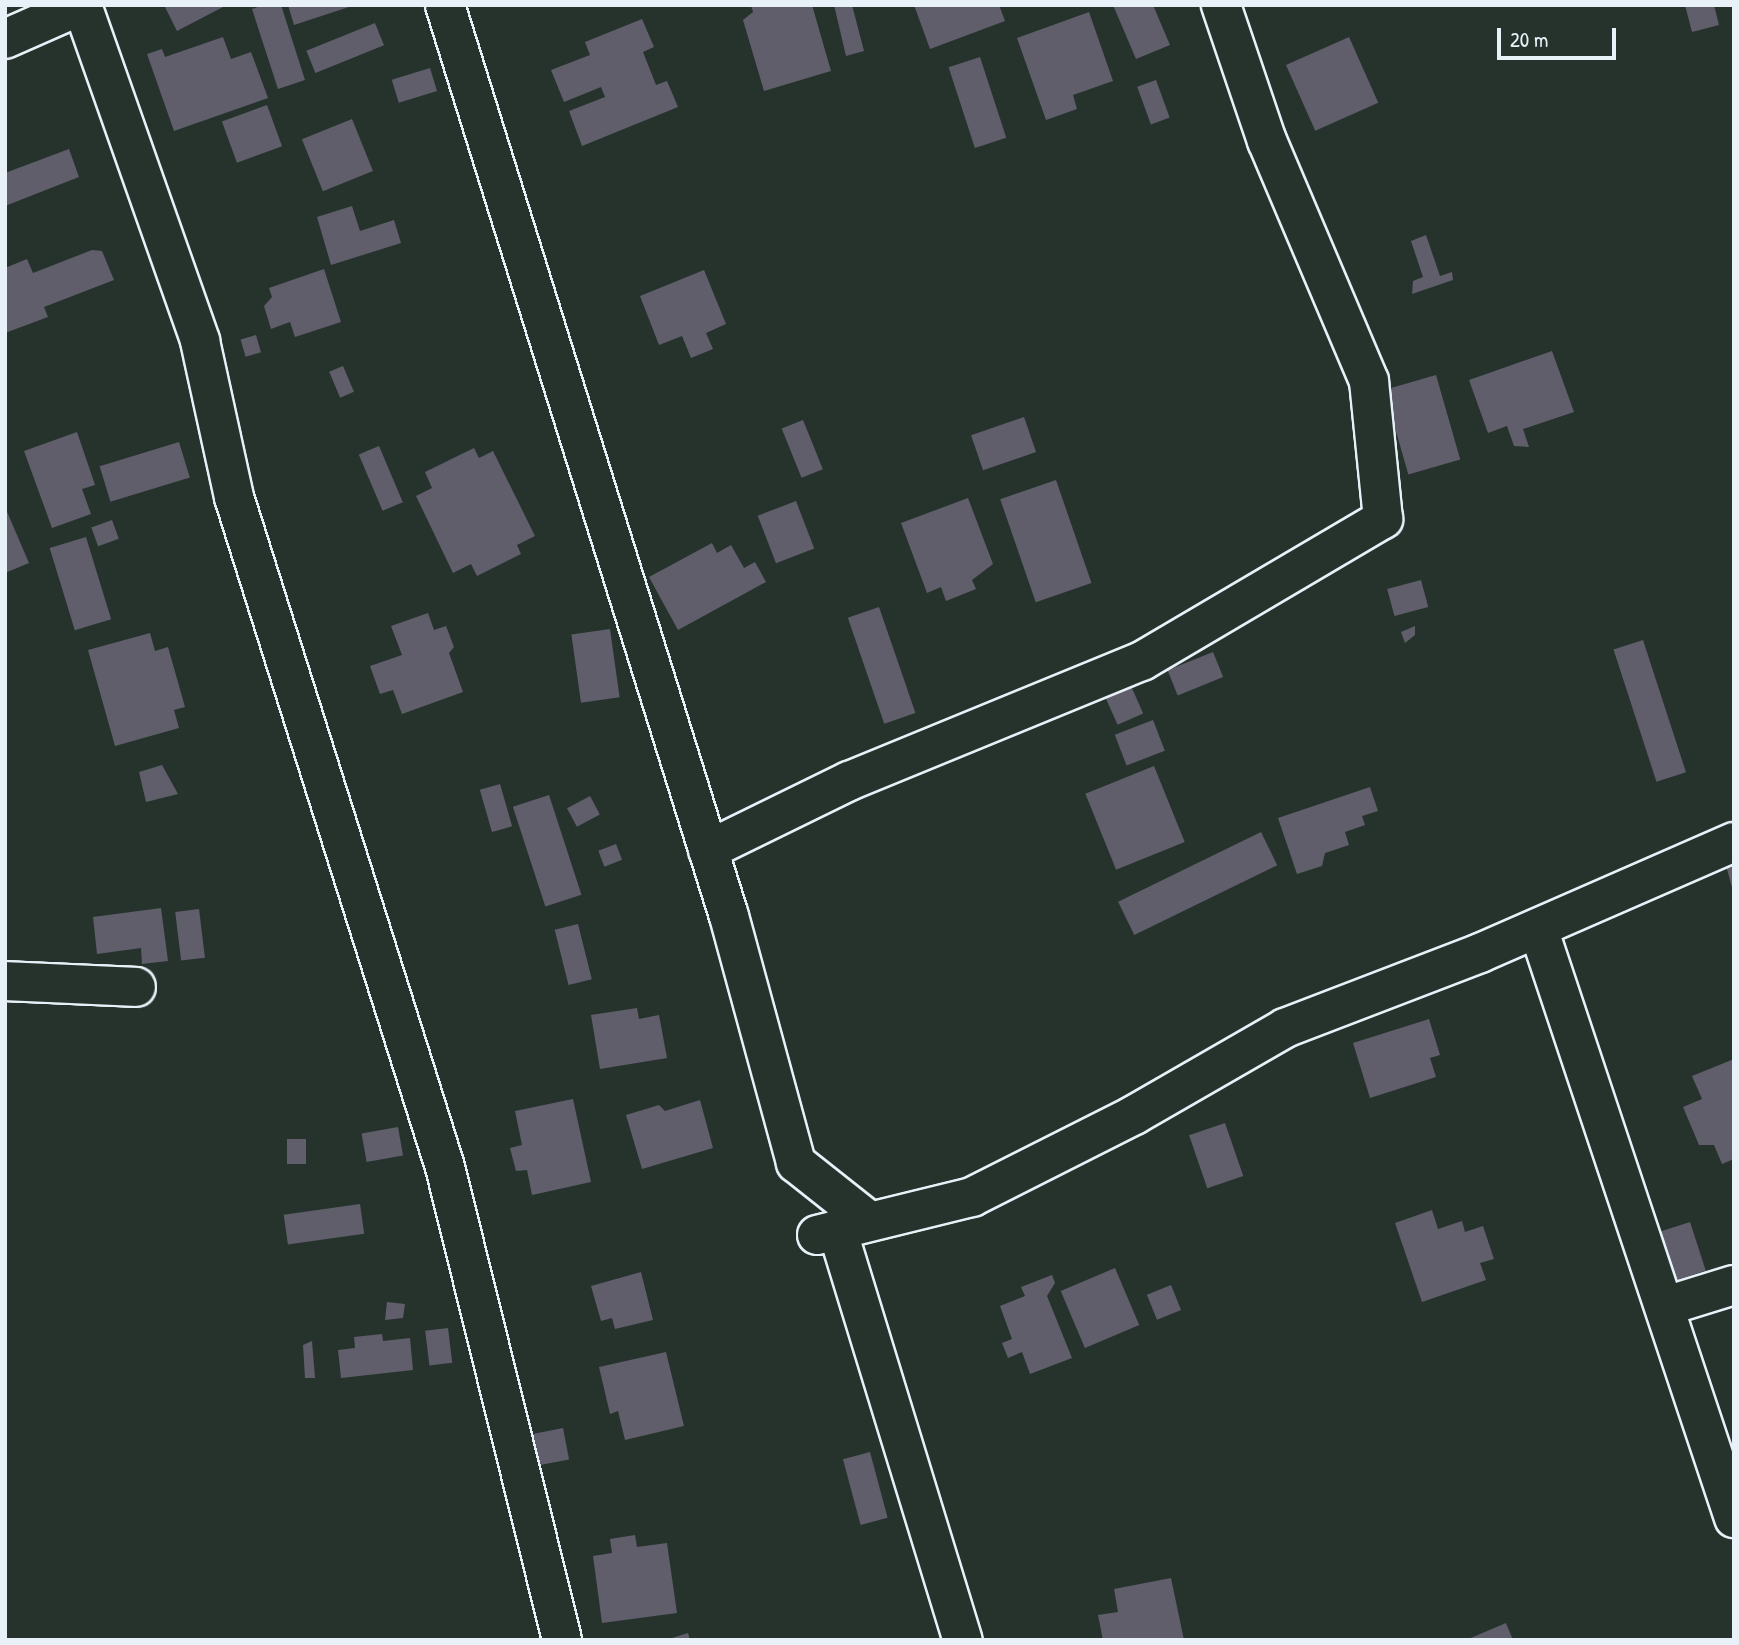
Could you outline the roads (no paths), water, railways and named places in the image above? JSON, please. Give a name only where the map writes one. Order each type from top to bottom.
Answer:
[{"type":"street","points":[[5,39],[82,5],[200,341],[234,497],[445,1167],[562,1640]]},
{"type":"street","points":[[445,5],[708,850],[796,1163],[841,1228],[963,1640]]},
{"type":"street","points":[[708,850],[849,781],[1142,661],[1383,519],[1369,381],[1267,141],[1220,5]]},
{"type":"street","points":[[841,1228],[972,1197],[1134,1115],[1285,1028],[1538,928],[1734,842]]},
{"type":"street","points":[[1538,928],[1666,1306],[1734,1518]]},
{"type":"street","points":[[5,981],[136,987]]},
{"type":"street","points":[[1666,1306],[1734,1285]]}]
